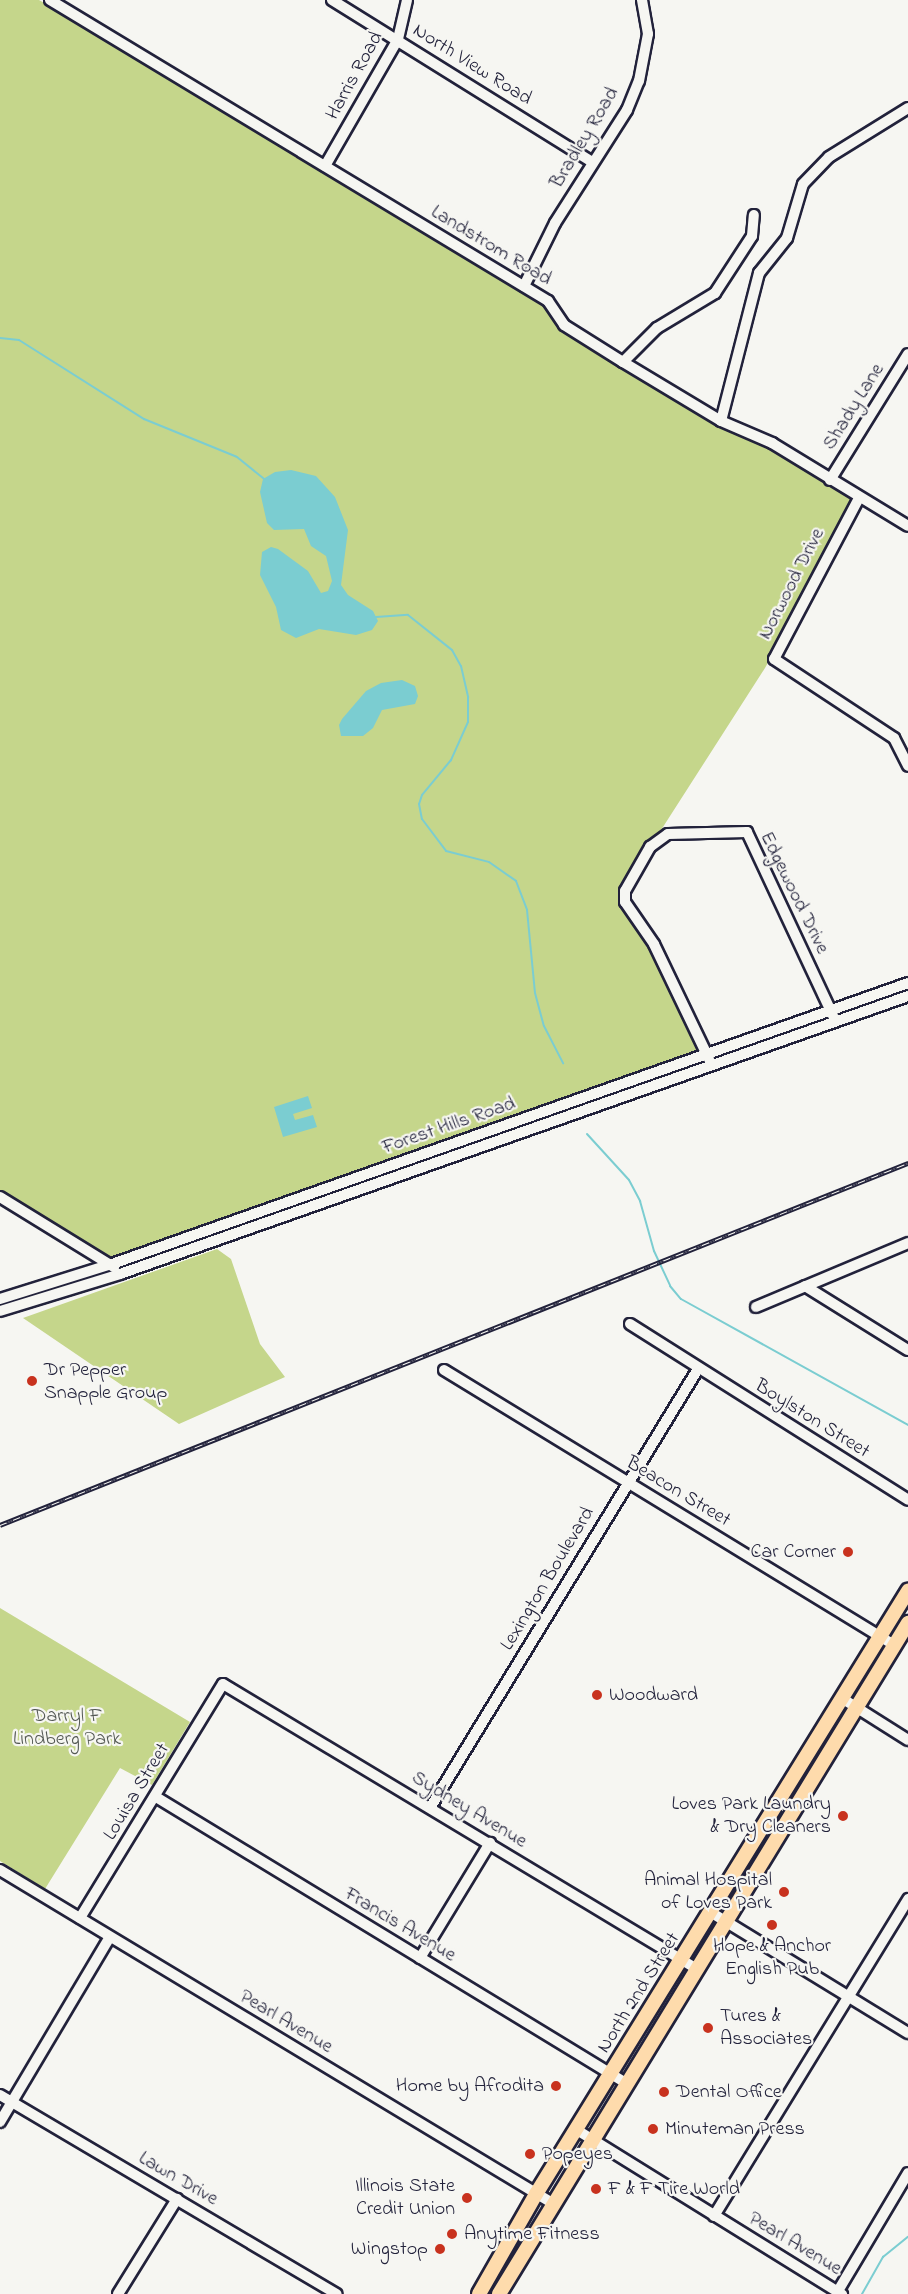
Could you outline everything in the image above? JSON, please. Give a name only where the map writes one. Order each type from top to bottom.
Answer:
[{"type":"main road","name":"North 2nd Street","points":[[479,2294],[536,2194],[683,1961],[908,1591]]},
{"type":"main road","name":"North 2nd Street","points":[[499,2294],[908,1623]]},
{"type":"street","name":"Landstrom Road","points":[[50,0],[548,301],[564,325],[623,363],[721,421],[772,442],[859,498],[908,526]]},
{"type":"street","name":"North View Road","points":[[332,0],[398,39],[592,162]]},
{"type":"street","name":"Harris Road","points":[[325,166],[398,39],[407,0]]},
{"type":"street","name":"Bradley Road","points":[[524,286],[555,223],[627,110],[639,81],[648,33],[642,0]]},
{"type":"street","points":[[721,421],[759,273],[787,238],[803,184],[829,157],[908,108]]},
{"type":"street","points":[[623,363],[657,328],[698,307],[715,293],[752,236],[754,215]]},
{"type":"street","name":"Shady Lane","points":[[830,480],[908,354]]},
{"type":"street","name":"Norwood Drive","points":[[859,498],[774,659],[894,738],[908,766]]},
{"type":"street","name":"Edgewood Drive","points":[[713,1065],[654,944],[625,902],[625,891],[650,847],[668,834],[747,832],[833,1017]]},
{"type":"street","name":"Forest Hills Road","points":[[0,1299],[112,1264],[280,1204],[342,1189],[713,1065],[833,1017],[908,983]]},
{"type":"street","name":"Forest Hills Road","points":[[0,1311],[120,1274],[285,1215],[342,1189],[707,1055],[908,996]]},
{"type":"street","points":[[0,1197],[112,1264],[120,1274]]},
{"type":"street","points":[[280,1204],[285,1215]]},
{"type":"street","points":[[756,1307],[908,1243]]},
{"type":"street","points":[[805,1286],[908,1350]]},
{"type":"street","name":"Boylston Street","points":[[630,1324],[908,1500]]},
{"type":"street","name":"Lexington Boulevard","points":[[430,1808],[698,1369]]},
{"type":"street","name":"Beacon Street","points":[[444,1370],[894,1645]]},
{"type":"street","name":"Sydney Avenue","points":[[223,1683],[697,1969]]},
{"type":"street","name":"Louisa Street","points":[[80,1918],[156,1797],[223,1683]]},
{"type":"street","points":[[843,1699],[908,1740]]},
{"type":"street","name":"Francis Avenue","points":[[156,1797],[626,2083]]},
{"type":"street","points":[[420,1958],[490,1843]]},
{"type":"street","name":"Pearl Avenue","points":[[0,1870],[554,2205]]},
{"type":"street","points":[[714,2216],[908,1899]]},
{"type":"street","points":[[712,1913],[908,2033]]},
{"type":"street","points":[[0,2122],[110,1937]]},
{"type":"street","name":"Lawn Drive","points":[[0,2095],[338,2294]]},
{"type":"street","name":"Pearl Avenue","points":[[577,2130],[840,2292]]},
{"type":"street","points":[[840,2292],[908,2173]]},
{"type":"street","points":[[118,2294],[177,2199]]},
{"type":"green space","points":[[0,0],[39,0],[244,117],[857,502],[765,668],[620,894],[705,1051],[109,1261],[0,1194]]},
{"type":"green space","points":[[217,1249],[231,1259],[260,1344],[285,1377],[179,1424],[23,1318]]},
{"type":"green space","name":"Darryl F Lindberg Park","points":[[0,1608],[190,1722],[152,1785],[120,1768],[45,1889],[0,1861]]},
{"type":"water","points":[[291,470],[316,476],[335,497],[348,530],[341,585],[348,595],[373,611],[378,621],[372,630],[356,635],[319,629],[296,638],[281,630],[276,607],[260,575],[262,552],[271,547],[278,549],[308,571],[321,593],[328,591],[332,581],[326,556],[311,546],[304,529],[274,530],[267,523],[260,492],[263,479],[275,472]]},
{"type":"water","points":[[402,680],[415,686],[418,696],[415,704],[382,710],[373,728],[363,736],[341,736],[339,725],[342,719],[366,691],[381,683]]},
{"type":"water","points":[[308,1096],[312,1108],[293,1114],[295,1120],[313,1115],[317,1127],[283,1137],[274,1107]]},
{"type":"waterway","points":[[0,338],[19,340],[144,419],[237,457],[264,479]]},
{"type":"waterway","points":[[376,617],[408,615],[452,650],[461,666],[468,697],[468,722],[451,760],[422,795],[419,804],[422,819],[446,851],[489,862],[516,881],[527,910],[535,993],[544,1026],[563,1063]]},
{"type":"waterway","points":[[587,1134],[629,1180],[640,1201],[654,1251],[670,1286],[681,1299],[908,1425]]},
{"type":"waterway","points":[[862,2294],[883,2257],[908,2237]]},
{"type":"railway","points":[[0,1525],[908,1163]]},
{"type":"place","name":"Dr Pepper Snapple Group","points":[[32,1381]]},
{"type":"place","name":"Car Corner","points":[[848,1552]]},
{"type":"place","name":"Woodward","points":[[597,1695]]},
{"type":"place","name":"Loves Park Laundry & Dry Cleaners","points":[[843,1816]]},
{"type":"place","name":"Animal Hospital of Loves Park","points":[[784,1892]]},
{"type":"place","name":"Hope & Anchor English Pub","points":[[772,1925]]},
{"type":"place","name":"Tures & Associates","points":[[708,2028]]},
{"type":"place","name":"Home by Afrodita","points":[[556,2086]]},
{"type":"place","name":"Dental Office","points":[[664,2092]]},
{"type":"place","name":"Minuteman Press","points":[[653,2129]]},
{"type":"place","name":"Popeyes","points":[[530,2154]]},
{"type":"place","name":"F & F Tire World","points":[[596,2189]]},
{"type":"place","name":"Illinois State Credit Union","points":[[467,2198]]},
{"type":"place","name":"Anytime Fitness","points":[[452,2234]]},
{"type":"place","name":"Wingstop","points":[[440,2249]]}]
